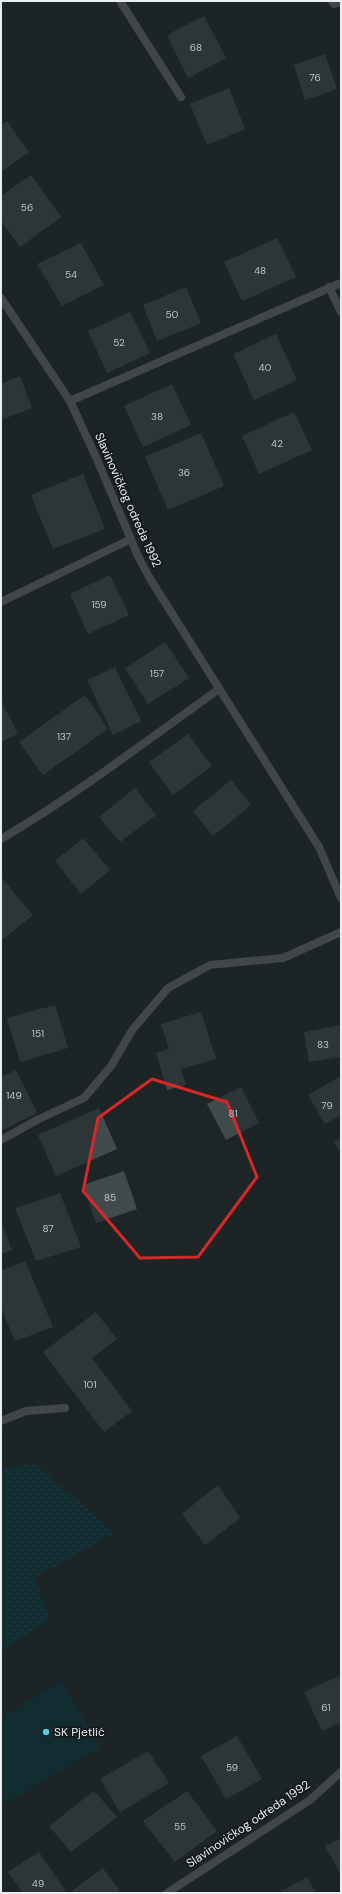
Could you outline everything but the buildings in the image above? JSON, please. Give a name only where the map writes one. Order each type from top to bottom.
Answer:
[{"type":"street","points":[[120,1],[181,97]]},
{"type":"street","points":[[332,1],[334,4],[341,2]]},
{"type":"street","points":[[70,400],[341,282]]},
{"type":"street","points":[[329,287],[341,312]]},
{"type":"street","name":"Slavinovičkog odreda 1992","points":[[1,298],[70,400],[148,577],[319,847],[341,898]]},
{"type":"street","points":[[1,602],[131,539]]},
{"type":"street","points":[[1,839],[28,823],[124,758],[219,689]]},
{"type":"street","points":[[1,1140],[37,1120],[84,1098],[111,1066],[133,1029],[168,988],[210,965],[283,958],[341,932]]},
{"type":"street","points":[[1,1421],[26,1411],[64,1408]]},
{"type":"street","name":"Slavinovičkog odreda 1992","points":[[167,1893],[310,1800],[341,1772]]},
{"type":"highlighted area","points":[[152,1079],[227,1102],[257,1177],[198,1257],[140,1258],[83,1191],[98,1118]]},
{"type":"shaded area","points":[[37,1464],[114,1533],[35,1578],[49,1619],[1,1652],[1,1468]]},
{"type":"shaded area","name":"SK Pjetlić","points":[[61,1681],[101,1747],[1,1806],[1,1717]]},
{"type":"place","name":"SK Pjetlić","points":[[46,1732]]}]
